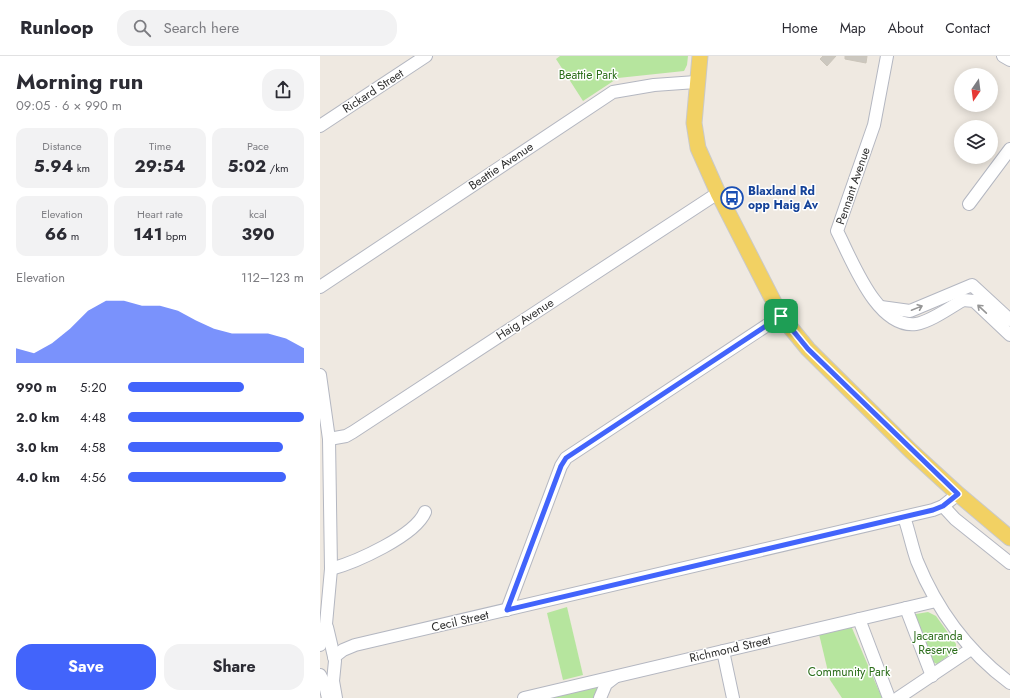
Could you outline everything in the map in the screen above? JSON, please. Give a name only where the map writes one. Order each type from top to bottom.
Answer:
[{"type":"main road","points":[[700,56],[696,82],[694,123],[702,158],[718,193],[781,316],[808,349],[958,494],[1010,538]]},
{"type":"street","name":"Rickard Street","points":[[320,126],[426,56]]},
{"type":"street","name":"Pennant Avenue","points":[[887,56],[874,125],[837,231],[859,274],[879,307],[889,317],[902,323],[917,324],[963,300],[969,300],[974,301],[1010,335]]},
{"type":"street","points":[[1003,56],[1010,60]]},
{"type":"street","name":"Beattie Avenue","points":[[320,287],[613,92],[654,85],[696,82]]},
{"type":"street","points":[[969,204],[1006,163],[1010,149]]},
{"type":"street","name":"Haig Avenue","points":[[329,439],[346,436],[353,432],[718,193]]},
{"type":"street","points":[[879,307],[910,311],[972,285],[1010,320]]},
{"type":"street","points":[[507,610],[561,466],[566,458],[781,316]]},
{"type":"street","points":[[320,375],[329,439],[331,569],[326,624],[327,647],[336,698]]},
{"type":"street","name":"Cecil Street","points":[[327,647],[343,650],[933,510],[943,506],[958,494]]},
{"type":"street","points":[[943,506],[955,519],[1010,563]]},
{"type":"street","points":[[331,569],[351,563],[409,532],[422,519],[425,512]]},
{"type":"street","points":[[904,517],[917,560],[936,601],[971,649],[1010,682]]},
{"type":"street","name":"Richmond Street","points":[[524,698],[936,601]]},
{"type":"street","points":[[906,608],[932,676]]},
{"type":"street","points":[[859,619],[889,698]]},
{"type":"street","points":[[327,647],[337,644],[355,646]]},
{"type":"street","points":[[898,698],[971,649]]},
{"type":"street","points":[[723,651],[733,698]]},
{"type":"street","points":[[320,675],[326,685],[328,698]]},
{"type":"street","points":[[600,698],[606,684],[616,676]]},
{"type":"green space","name":"Beattie Park","points":[[560,56],[688,56],[687,65],[684,71],[618,78],[583,101],[556,59]]},
{"type":"green space","points":[[567,607],[583,675],[563,680],[547,613]]},
{"type":"green space","name":"Jacaranda Reserve","points":[[928,612],[936,616],[956,644],[956,650],[937,664],[929,660],[912,621],[916,614]]},
{"type":"green space","name":"Community Park","points":[[847,626],[852,628],[882,698],[842,698],[830,680],[819,634]]},
{"type":"green space","points":[[604,683],[598,698],[541,698]]},
{"type":"building","points":[[823,56],[836,56],[827,66],[820,59]]},
{"type":"building","points":[[845,56],[867,56],[866,63],[845,59]]},
{"type":"place","name":"Blaxland Rd opp Haig Av","points":[[732,198]]},
{"type":"route","points":[[781,316],[808,349],[958,494],[943,506],[933,510],[507,610],[561,466],[566,458],[585,444],[781,316]]}]
